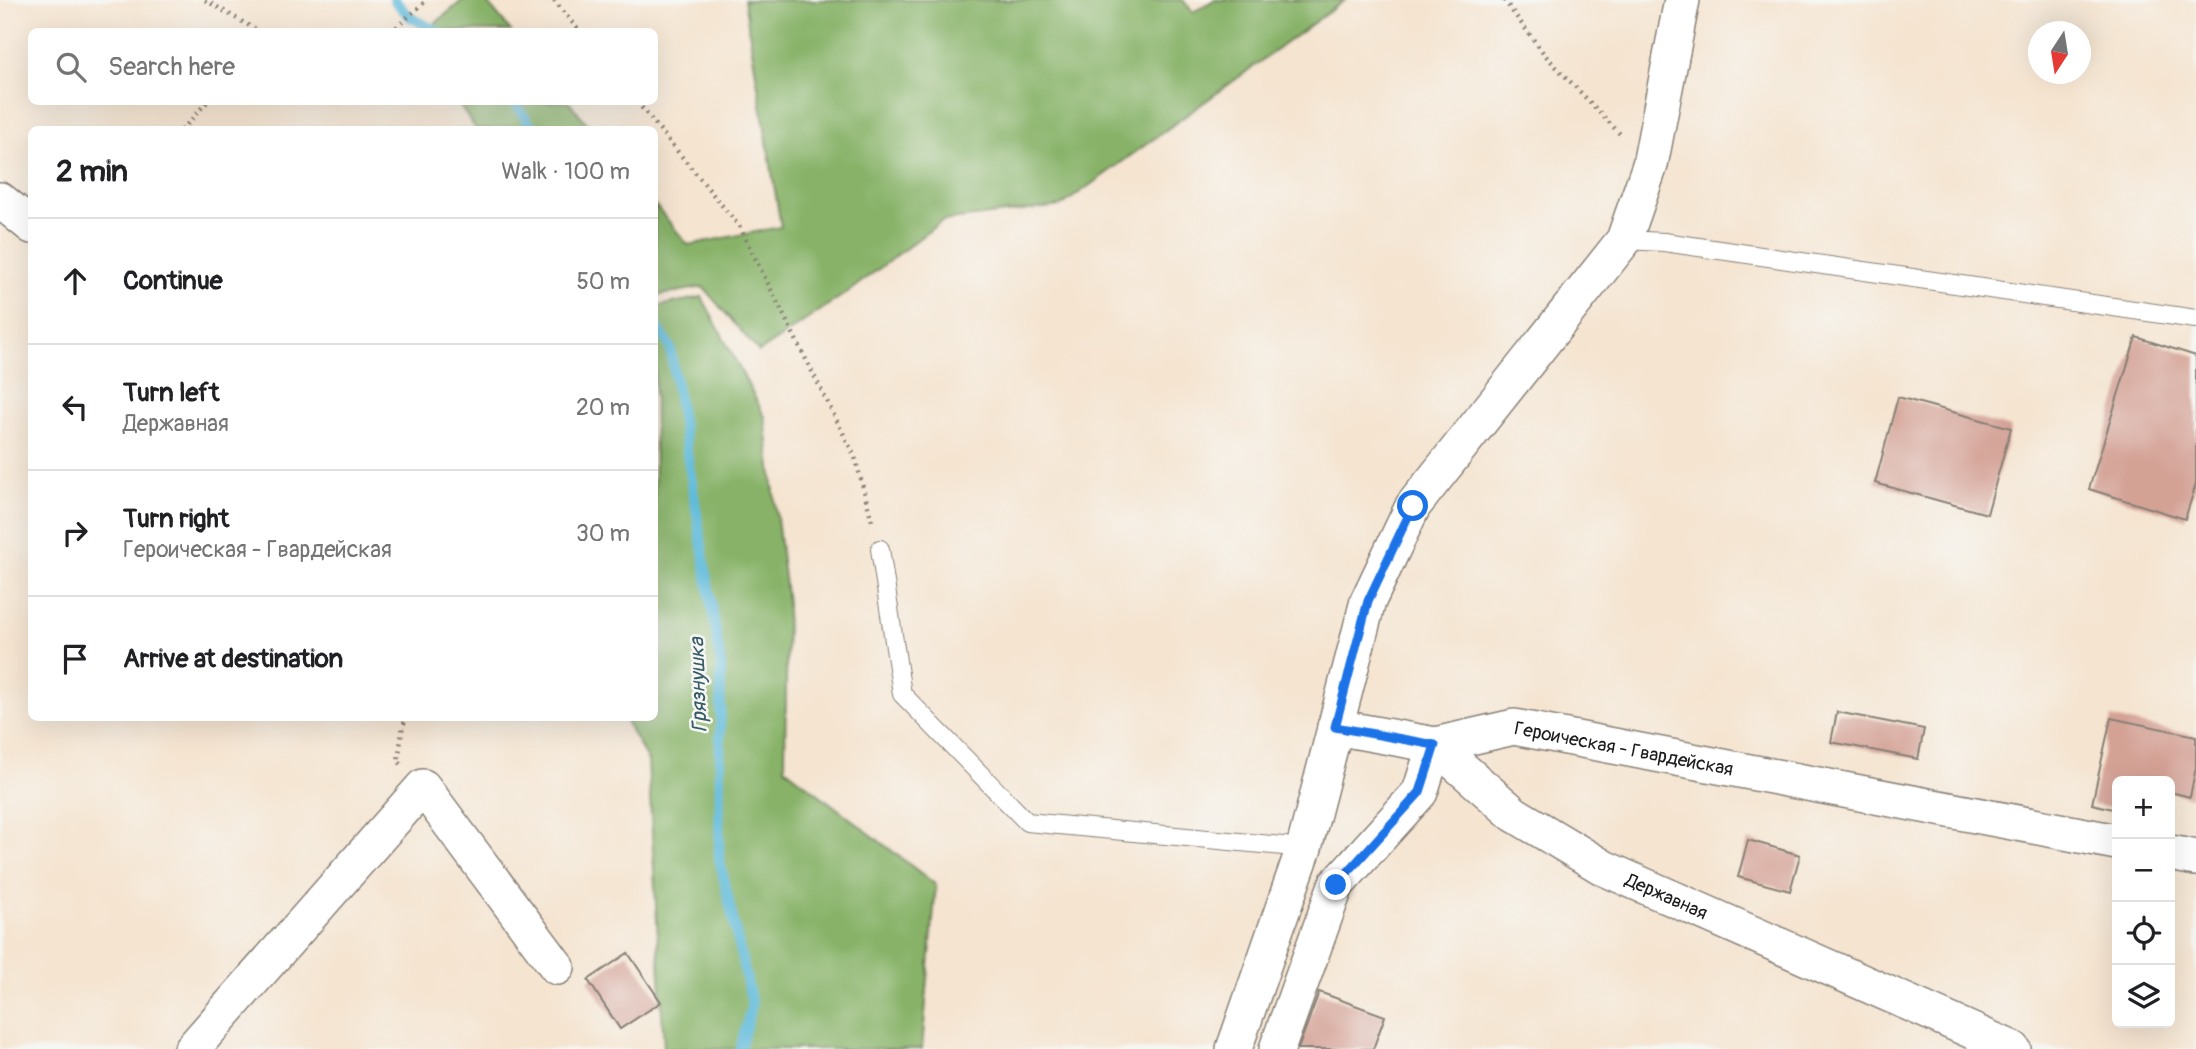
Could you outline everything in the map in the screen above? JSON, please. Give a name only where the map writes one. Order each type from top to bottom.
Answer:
[{"type":"street","points":[[1234,1049],[1304,848],[1368,601],[1413,506],[1624,240],[1650,165],[1682,0]]},
{"type":"street","points":[[0,200],[28,223]]},
{"type":"street","points":[[1277,1049],[1336,885],[1420,792],[1435,745],[1335,727]]},
{"type":"street","name":"Героическая - Гвардейская","points":[[1435,745],[1514,727],[2112,841]]},
{"type":"street","name":"Державная","points":[[1435,745],[1514,814],[1604,868],[2012,1049]]},
{"type":"street","points":[[192,1049],[423,787],[557,967]]},
{"type":"street","points":[[2175,854],[2196,858]]},
{"type":"lane","points":[[1624,240],[1664,242],[2196,319]]},
{"type":"lane","points":[[880,549],[902,694],[1027,822],[1304,848]]},
{"type":"path","points":[[205,0],[253,28]]},
{"type":"path","points":[[396,28],[427,0]]},
{"type":"path","points":[[554,0],[577,28]]},
{"type":"path","points":[[1504,0],[1545,55],[1650,165]]},
{"type":"path","points":[[186,126],[204,105]]},
{"type":"path","points":[[639,105],[657,126]]},
{"type":"path","points":[[658,128],[739,226],[855,457],[880,549]]},
{"type":"green space","points":[[463,0],[485,0],[508,28],[430,28]]},
{"type":"green space","points":[[744,0],[1183,0],[1193,12],[1214,0],[1345,0],[1061,206],[942,221],[852,289],[759,352],[703,287],[658,295],[658,209],[688,245],[781,227]]},
{"type":"green space","points":[[459,105],[572,105],[589,126],[474,126]]},
{"type":"green space","points":[[702,297],[765,417],[787,603],[785,768],[936,885],[922,1049],[664,1049],[648,761],[626,721],[658,721],[658,306]]},
{"type":"building","points":[[2136,337],[2196,356],[2196,484],[2185,519],[2089,489]]},
{"type":"building","points":[[1898,397],[2011,428],[1987,514],[1875,483]]},
{"type":"building","points":[[1837,712],[1924,729],[1918,759],[1831,742]]},
{"type":"building","points":[[2111,718],[2196,736],[2196,767],[2190,797],[2175,793],[2175,776],[2112,776],[2112,809],[2092,804]]},
{"type":"building","points":[[1748,840],[1800,855],[1790,891],[1738,877]]},
{"type":"building","points":[[628,953],[661,1002],[620,1029],[588,980]]},
{"type":"building","points":[[1319,992],[1385,1016],[1373,1049],[1298,1049]]},
{"type":"waterway","name":"Грязнушка","points":[[394,0],[410,17],[431,28]]},
{"type":"waterway","name":"Грязнушка","points":[[516,105],[531,126]]},
{"type":"waterway","name":"Грязнушка","points":[[658,328],[670,347],[721,664],[719,857],[752,1004],[740,1049]]},
{"type":"route","points":[[1336,885],[1420,792],[1435,745],[1335,727],[1368,601],[1413,506]]}]
